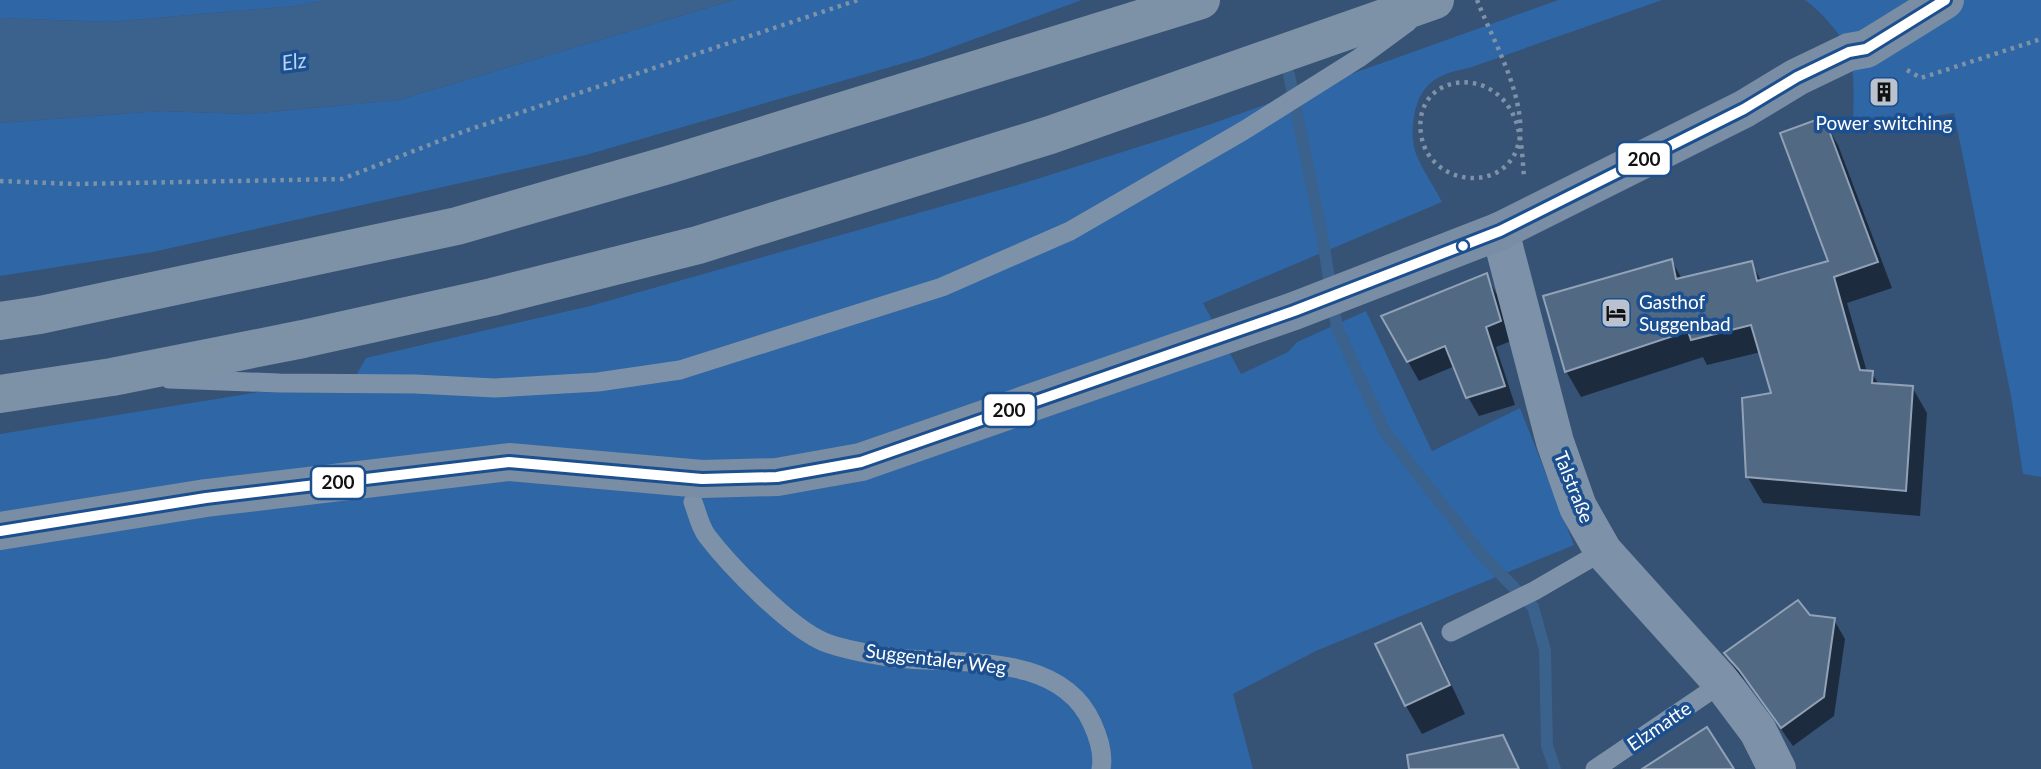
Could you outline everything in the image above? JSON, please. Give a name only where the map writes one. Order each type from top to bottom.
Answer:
[{"type":"highway","points":[[0,321],[40,315],[457,226],[681,161],[1201,0]]},
{"type":"highway","points":[[0,394],[112,377],[303,339],[492,297],[698,244],[1050,135],[1436,0]]},
{"type":"street","points":[[0,531],[206,498],[509,462],[702,480],[777,477],[861,462],[1294,311],[1514,225],[1744,108],[1797,77],[1849,52],[1866,49],[1945,0]]},
{"type":"street","name":"Talstraße","points":[[1514,225],[1555,442],[1578,508],[1603,551],[1723,683],[1758,731],[1777,769]]},
{"type":"lane","points":[[112,377],[495,388],[598,382],[680,370],[942,287],[1070,230],[1243,131],[1359,58],[1436,0]]},
{"type":"lane","name":"Suggentaler Weg","points":[[693,502],[706,534],[751,584],[788,619],[824,642],[895,658],[997,664],[1045,677],[1085,707],[1097,733],[1101,769]]},
{"type":"lane","points":[[1451,632],[1514,601],[1603,551]]},
{"type":"lane","name":"Elzmatte","points":[[1595,769],[1723,683]]},
{"type":"path","points":[[0,181],[75,184],[342,179],[465,131],[858,0]]},
{"type":"path","points":[[1476,0],[1519,105],[1519,145],[1513,159],[1488,176],[1476,179],[1461,177],[1444,169],[1427,153],[1420,131],[1420,119],[1431,96],[1446,85],[1467,81],[1495,92],[1511,110],[1518,128],[1514,225]]},
{"type":"path","points":[[1866,49],[1921,78],[2041,39]]},
{"type":"shaded area","points":[[0,0],[325,0],[295,6],[110,22],[0,18]]},
{"type":"shaded area","points":[[734,0],[1082,0],[925,57],[586,155],[153,252],[0,276],[0,123],[160,111],[248,114],[398,100]]},
{"type":"shaded area","points":[[1558,0],[1662,0],[1439,77],[1426,88],[1417,105],[1413,121],[1413,140],[1419,160],[1442,202],[1203,303],[1241,374],[1288,352],[1297,342],[1366,311],[1432,451],[1520,408],[1574,545],[1316,651],[1233,694],[1253,769],[0,769],[0,434],[259,392],[346,393],[366,358],[590,306],[1024,183],[1211,124]]},
{"type":"shaded area","points":[[1805,0],[2041,0],[2041,477],[2023,474],[2011,396],[1954,113],[1853,129],[1851,58],[1840,36]]},
{"type":"water","name":"Elz","points":[[325,0],[734,0],[398,100],[248,114],[160,111],[0,123],[0,18],[110,22],[295,6]]},
{"type":"building","points":[[1824,117],[1878,262],[1834,277],[1860,370],[1873,371],[1872,383],[1913,386],[1906,491],[1746,477],[1742,398],[1771,393],[1751,325],[1691,340],[1688,331],[1565,372],[1543,296],[1672,259],[1676,279],[1752,261],[1757,281],[1828,261],[1780,133]]},
{"type":"building","points":[[1487,273],[1501,321],[1486,327],[1505,386],[1466,398],[1445,346],[1407,362],[1381,316]]},
{"type":"building","points":[[1798,600],[1810,615],[1835,618],[1824,697],[1781,728],[1724,653]]},
{"type":"building","points":[[1421,623],[1450,685],[1405,706],[1375,644]]},
{"type":"building","points":[[1707,727],[1734,769],[1642,769]]},
{"type":"building","points":[[1503,735],[1519,769],[1409,769],[1407,755]]},
{"type":"waterway","points":[[1289,75],[1322,235],[1337,328],[1385,432],[1481,554],[1533,607],[1545,650],[1547,746],[1555,769]]},
{"type":"transit line","name":"200","points":[[0,531],[206,498],[509,462],[702,479],[777,477],[861,462],[1294,311],[1500,231],[1744,109],[1797,77],[1849,52],[1866,49],[1945,0]]},
{"type":"place","name":"Power switching","points":[[1884,92]]},
{"type":"place","name":"Gasthof Suggenbad","points":[[1616,313]]}]
